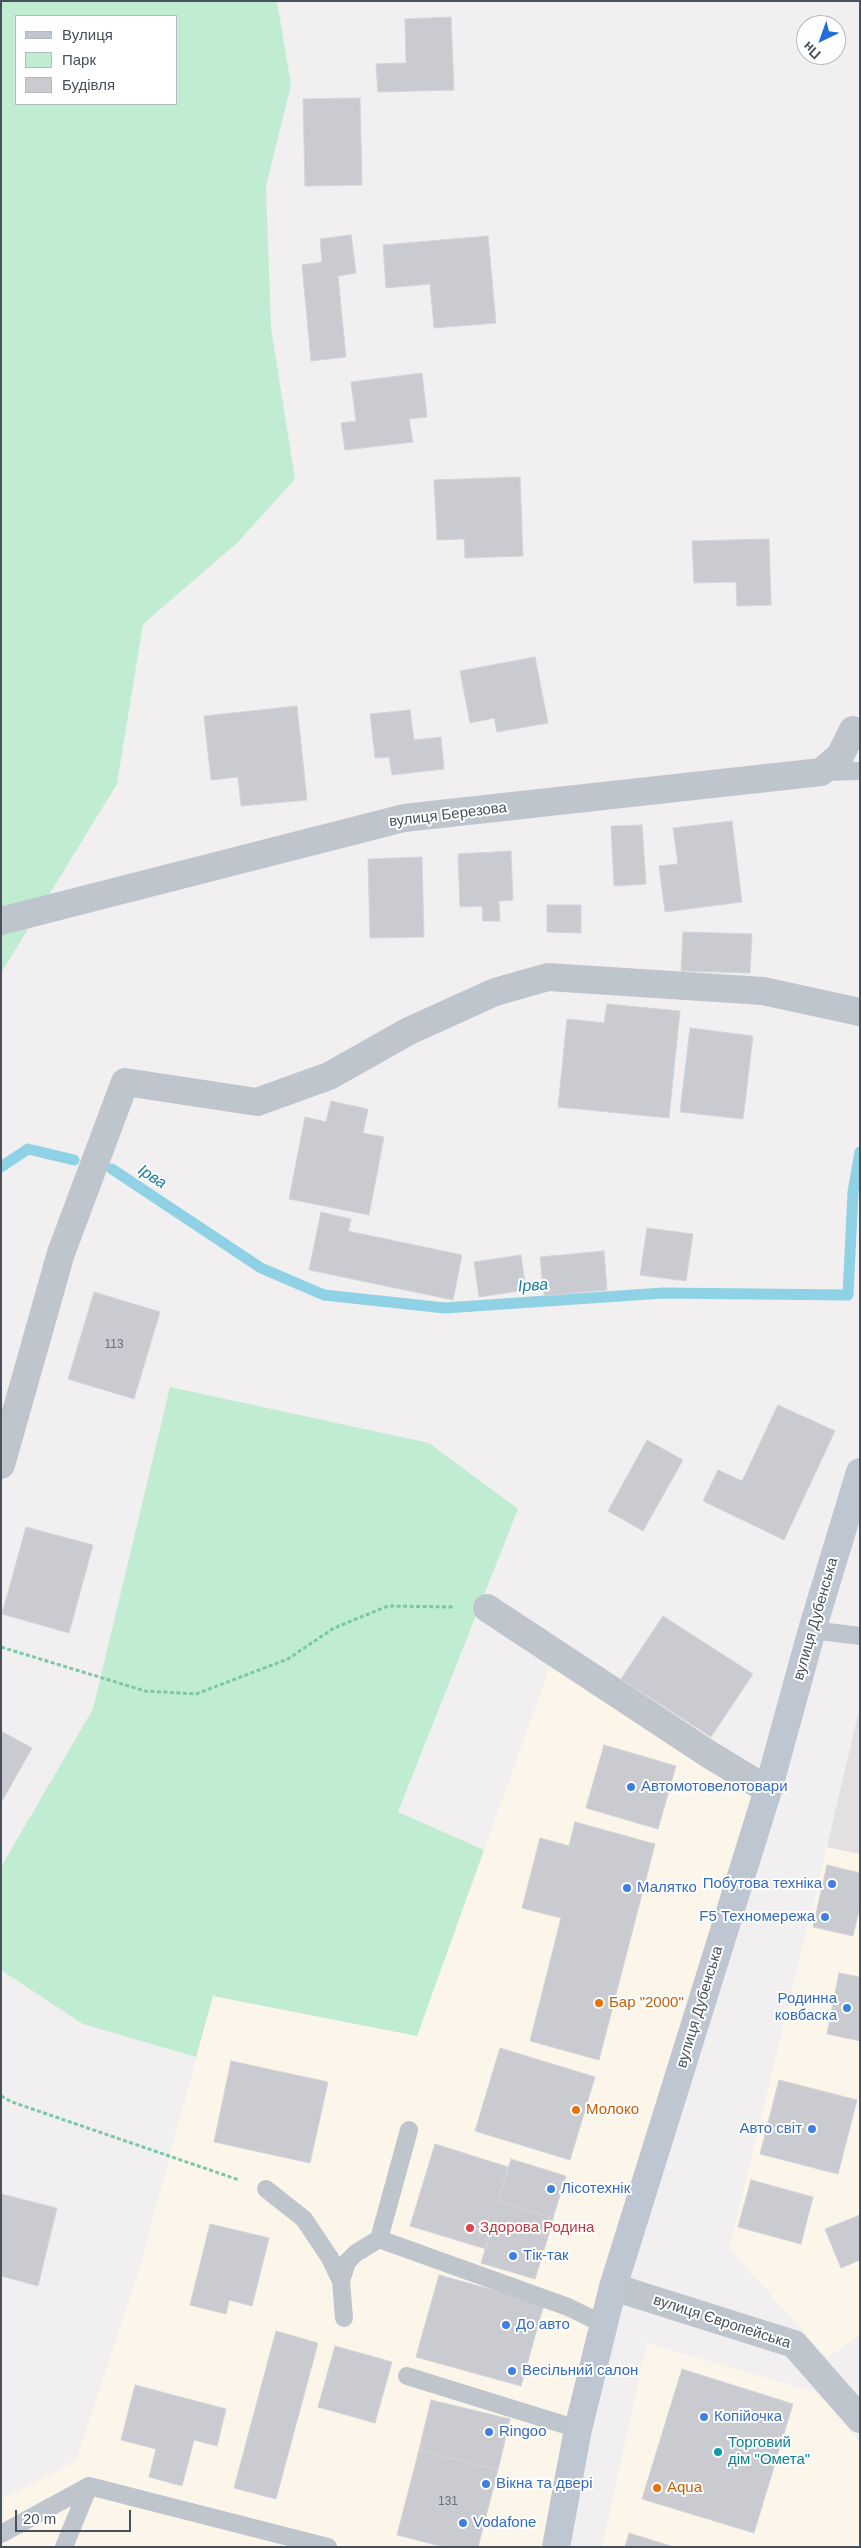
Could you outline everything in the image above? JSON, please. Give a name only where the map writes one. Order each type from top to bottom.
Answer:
[{"type":"main road","name":"вулиця Дубенська","points":[[556,2547],[578,2429],[613,2286],[768,1790],[812,1630],[860,1472]]},
{"type":"street","points":[[821,772],[840,756],[854,730]]},
{"type":"street","name":"вулиця Березова","points":[[1,921],[404,818],[821,772]]},
{"type":"street","points":[[1,1465],[61,1253],[125,1082],[257,1102],[329,1076],[409,1031],[496,992],[548,977],[763,991],[860,1012]]},
{"type":"street","points":[[487,1608],[710,1755],[768,1790]]},
{"type":"street","name":"вулиця Європейська","points":[[613,2286],[794,2344],[860,2419]]},
{"type":"lane","points":[[821,772],[860,771]]},
{"type":"lane","points":[[812,1630],[860,1636]]},
{"type":"lane","points":[[341,2281],[347,2262],[356,2253],[379,2239],[409,2130]]},
{"type":"lane","points":[[266,2189],[304,2219],[330,2258],[341,2281],[344,2318]]},
{"type":"lane","points":[[379,2239],[568,2307],[603,2324]]},
{"type":"lane","points":[[408,2376],[578,2429]]},
{"type":"lane","points":[[64,2547],[89,2486]]},
{"type":"lane","points":[[1,2534],[89,2486],[328,2547]]},
{"type":"path","points":[[1,1647],[145,1691],[196,1694],[288,1659],[334,1628],[388,1606],[487,1608]]},
{"type":"path","points":[[1,2096],[12,2102],[266,2189]]},
{"type":"shaded area","points":[[555,1653],[768,1790],[613,2287],[556,2547],[1,2547],[1,2499],[76,2461],[138,2273],[213,1996],[417,2036]]},
{"type":"shaded area","points":[[860,1706],[860,1854],[827,1847]]},
{"type":"shaded area","points":[[827,1847],[860,1854],[860,2335],[827,2358],[729,2248]]},
{"type":"shaded area","points":[[647,2343],[818,2393],[860,2442],[860,2547],[602,2547]]},
{"type":"green space","points":[[1,1],[277,1],[291,85],[266,186],[271,328],[295,479],[237,543],[143,624],[117,784],[1,973]]},
{"type":"green space","points":[[170,1387],[429,1443],[518,1509],[398,1812],[484,1850],[417,2036],[213,1996],[196,2057],[83,2024],[1,1970],[1,1867],[93,1709]]},
{"type":"building","points":[[451,17],[454,90],[378,92],[376,64],[406,63],[405,19]]},
{"type":"building","points":[[360,98],[362,185],[305,186],[303,99]]},
{"type":"building","points":[[351,235],[356,273],[338,276],[346,357],[311,361],[302,265],[322,262],[320,239]]},
{"type":"building","points":[[488,236],[496,323],[434,328],[430,284],[386,288],[383,245]]},
{"type":"building","points":[[422,373],[427,417],[409,419],[413,442],[345,450],[341,423],[356,421],[351,382]]},
{"type":"building","points":[[520,477],[523,556],[465,558],[464,539],[437,540],[434,480]]},
{"type":"building","points":[[769,539],[771,605],[737,606],[736,582],[694,583],[692,541]]},
{"type":"building","points":[[535,657],[548,723],[497,732],[494,718],[470,723],[460,671]]},
{"type":"building","points":[[297,706],[307,800],[241,806],[238,777],[211,780],[204,716]]},
{"type":"building","points":[[410,710],[414,740],[441,737],[444,769],[392,775],[389,757],[375,758],[370,714]]},
{"type":"building","points":[[732,821],[742,902],[665,912],[659,866],[678,864],[673,828]]},
{"type":"building","points":[[642,825],[646,884],[614,886],[611,826]]},
{"type":"building","points":[[511,851],[513,900],[499,901],[500,921],[483,921],[482,906],[460,907],[458,854]]},
{"type":"building","points":[[422,857],[424,937],[370,938],[368,859]]},
{"type":"building","points":[[547,905],[581,905],[581,933],[547,932]]},
{"type":"building","points":[[683,932],[752,934],[750,973],[681,971]]},
{"type":"building","points":[[607,1004],[680,1011],[669,1118],[558,1107],[567,1019],[604,1023]]},
{"type":"building","points":[[690,1028],[753,1036],[743,1119],[680,1112]]},
{"type":"building","points":[[331,1101],[368,1109],[363,1133],[384,1137],[369,1215],[289,1199],[305,1117],[326,1122]]},
{"type":"building","points":[[321,1212],[351,1219],[348,1231],[462,1255],[453,1300],[309,1270]]},
{"type":"building","points":[[647,1228],[693,1234],[686,1281],[640,1275]]},
{"type":"building","points":[[604,1251],[607,1290],[544,1296],[540,1257]]},
{"type":"building","points":[[521,1255],[526,1290],[479,1297],[474,1262]]},
{"type":"building","points":[[94,1292],[160,1312],[134,1399],[68,1379]]},
{"type":"building","points":[[778,1405],[835,1431],[784,1540],[703,1501],[718,1470],[742,1481]]},
{"type":"building","points":[[647,1440],[683,1460],[643,1531],[608,1511]]},
{"type":"building","points":[[26,1527],[93,1545],[69,1633],[2,1614]]},
{"type":"building","points":[[663,1616],[753,1674],[711,1737],[621,1679]]},
{"type":"building","points":[[1,1731],[32,1748],[1,1803]]},
{"type":"building","name":"Автомотовелотовари","points":[[604,1745],[676,1766],[658,1829],[586,1808]]},
{"type":"building","points":[[575,1822],[655,1844],[599,2060],[530,2041],[561,1918],[522,1908],[540,1838],[569,1846]]},
{"type":"building","points":[[827,1865],[860,1873],[860,1906],[853,1936],[813,1927]]},
{"type":"building","points":[[839,1973],[860,1977],[860,2041],[827,2034]]},
{"type":"building","points":[[500,2048],[595,2077],[570,2160],[475,2131]]},
{"type":"building","points":[[231,2061],[328,2082],[310,2163],[214,2142]]},
{"type":"building","points":[[779,2080],[857,2100],[838,2174],[760,2154]]},
{"type":"building","points":[[435,2144],[508,2167],[498,2201],[553,2218],[548,2237],[494,2221],[486,2249],[410,2226]]},
{"type":"building","points":[[511,2159],[566,2176],[553,2218],[498,2201]]},
{"type":"building","points":[[751,2180],[813,2197],[801,2244],[738,2227]]},
{"type":"building","points":[[1,2194],[57,2208],[38,2286],[1,2276]]},
{"type":"building","points":[[860,2215],[860,2260],[841,2268],[825,2229]]},
{"type":"building","name":"Тік-так","points":[[494,2221],[548,2237],[535,2279],[481,2263]]},
{"type":"building","points":[[210,2224],[269,2238],[252,2306],[229,2300],[226,2314],[190,2305]]},
{"type":"building","points":[[439,2275],[544,2304],[521,2386],[416,2357]]},
{"type":"building","points":[[276,2331],[318,2343],[276,2499],[234,2488]]},
{"type":"building","points":[[335,2346],[392,2362],[375,2423],[318,2407]]},
{"type":"building","name":"Торговий дім \"Омета\"","points":[[682,2369],[793,2404],[754,2533],[642,2499]]},
{"type":"building","points":[[135,2385],[226,2409],[217,2446],[194,2440],[182,2486],[149,2477],[156,2449],[121,2440]]},
{"type":"building","points":[[431,2400],[510,2419],[498,2470],[419,2450]]},
{"type":"building","points":[[419,2450],[498,2470],[478,2547],[444,2547],[397,2535]]},
{"type":"building","points":[[629,2533],[674,2547],[625,2547]]},
{"type":"waterway","name":"Ірва","points":[[1,1167],[28,1149],[74,1160]]},
{"type":"waterway","name":"Ірва","points":[[112,1169],[261,1268],[324,1295],[445,1308],[663,1293],[848,1295],[853,1192],[860,1152]]},
{"type":"place","name":"Автомотовелотовари","points":[[631,1787]]},
{"type":"place","name":"Побутова техніка","points":[[832,1884]]},
{"type":"place","name":"Малятко","points":[[627,1888]]},
{"type":"place","name":"F5 Техномережа","points":[[825,1917]]},
{"type":"place","name":"Бар \"2000\"","points":[[599,2003]]},
{"type":"place","name":"Родинна ковбаска","points":[[847,2008]]},
{"type":"place","name":"Молоко","points":[[576,2110]]},
{"type":"place","name":"Авто світ","points":[[812,2129]]},
{"type":"place","name":"Лісотехнік","points":[[551,2189]]},
{"type":"place","name":"Здорова Родина","points":[[470,2228]]},
{"type":"place","name":"Тік-так","points":[[513,2256]]},
{"type":"place","name":"До авто","points":[[506,2325]]},
{"type":"place","name":"Весільний салон","points":[[512,2371]]},
{"type":"place","name":"Копійочка","points":[[704,2417]]},
{"type":"place","name":"Ringoo","points":[[489,2432]]},
{"type":"place","name":"Торговий дім \"Омета\"","points":[[718,2452]]},
{"type":"place","name":"Вікна та двері","points":[[486,2484]]},
{"type":"place","name":"Aqua","points":[[657,2488]]},
{"type":"place","name":"Vodafone","points":[[463,2523]]}]
